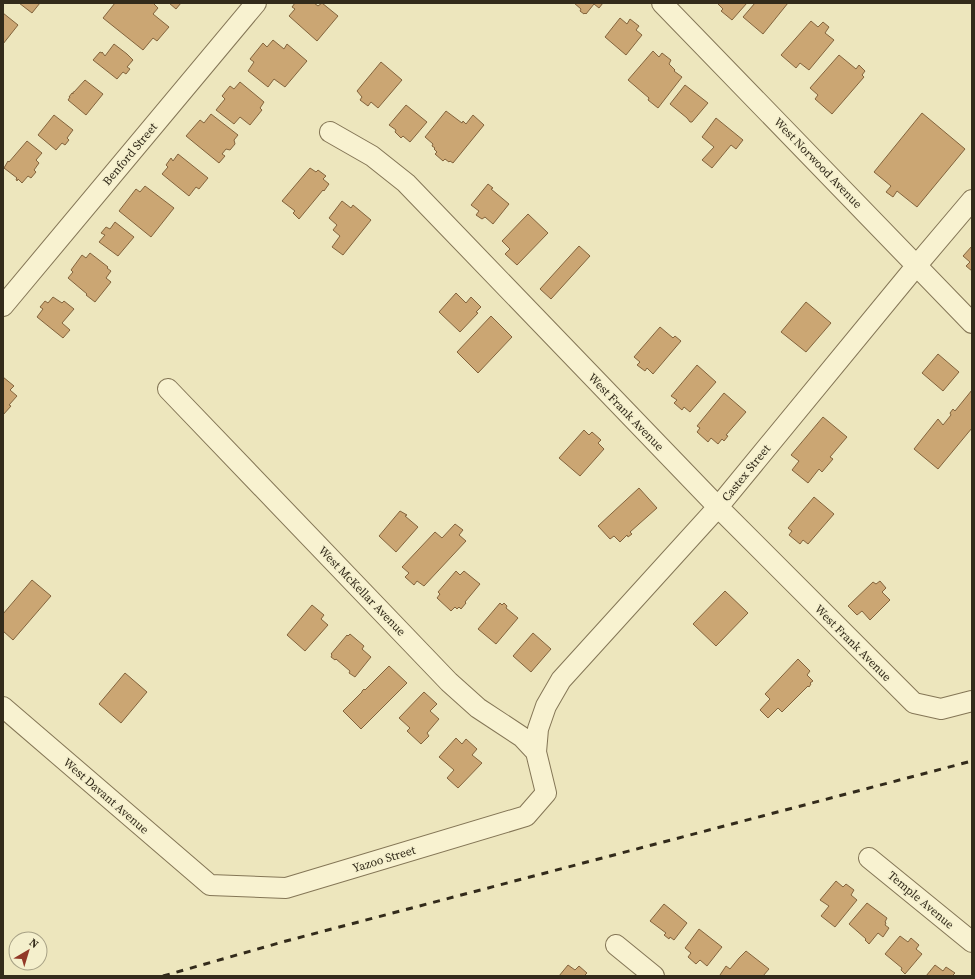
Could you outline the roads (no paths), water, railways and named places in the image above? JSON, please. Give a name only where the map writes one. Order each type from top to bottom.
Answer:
[{"type":"street","name":"Benford Street","points":[[3,306],[256,3]]},
{"type":"street","name":"West Norwood Avenue","points":[[662,3],[972,323]]},
{"type":"street","name":"West Frank Avenue","points":[[330,132],[372,156],[406,183],[718,507],[914,703],[941,709],[972,701]]},
{"type":"street","name":"Castex Street","points":[[536,752],[538,729],[546,706],[561,680],[718,507],[972,200]]},
{"type":"street","name":"West McKellar Avenue","points":[[168,389],[449,682],[478,708],[522,737],[536,752],[546,793]]},
{"type":"street","name":"West Davant Avenue","points":[[3,707],[210,885]]},
{"type":"street","name":"Yazoo Street","points":[[210,885],[286,888],[526,816],[546,793]]},
{"type":"street","name":"Temple Avenue","points":[[869,858],[972,942]]},
{"type":"street","points":[[616,945],[654,976]]},
{"type":"railway","points":[[163,976],[286,941],[972,761]]}]
